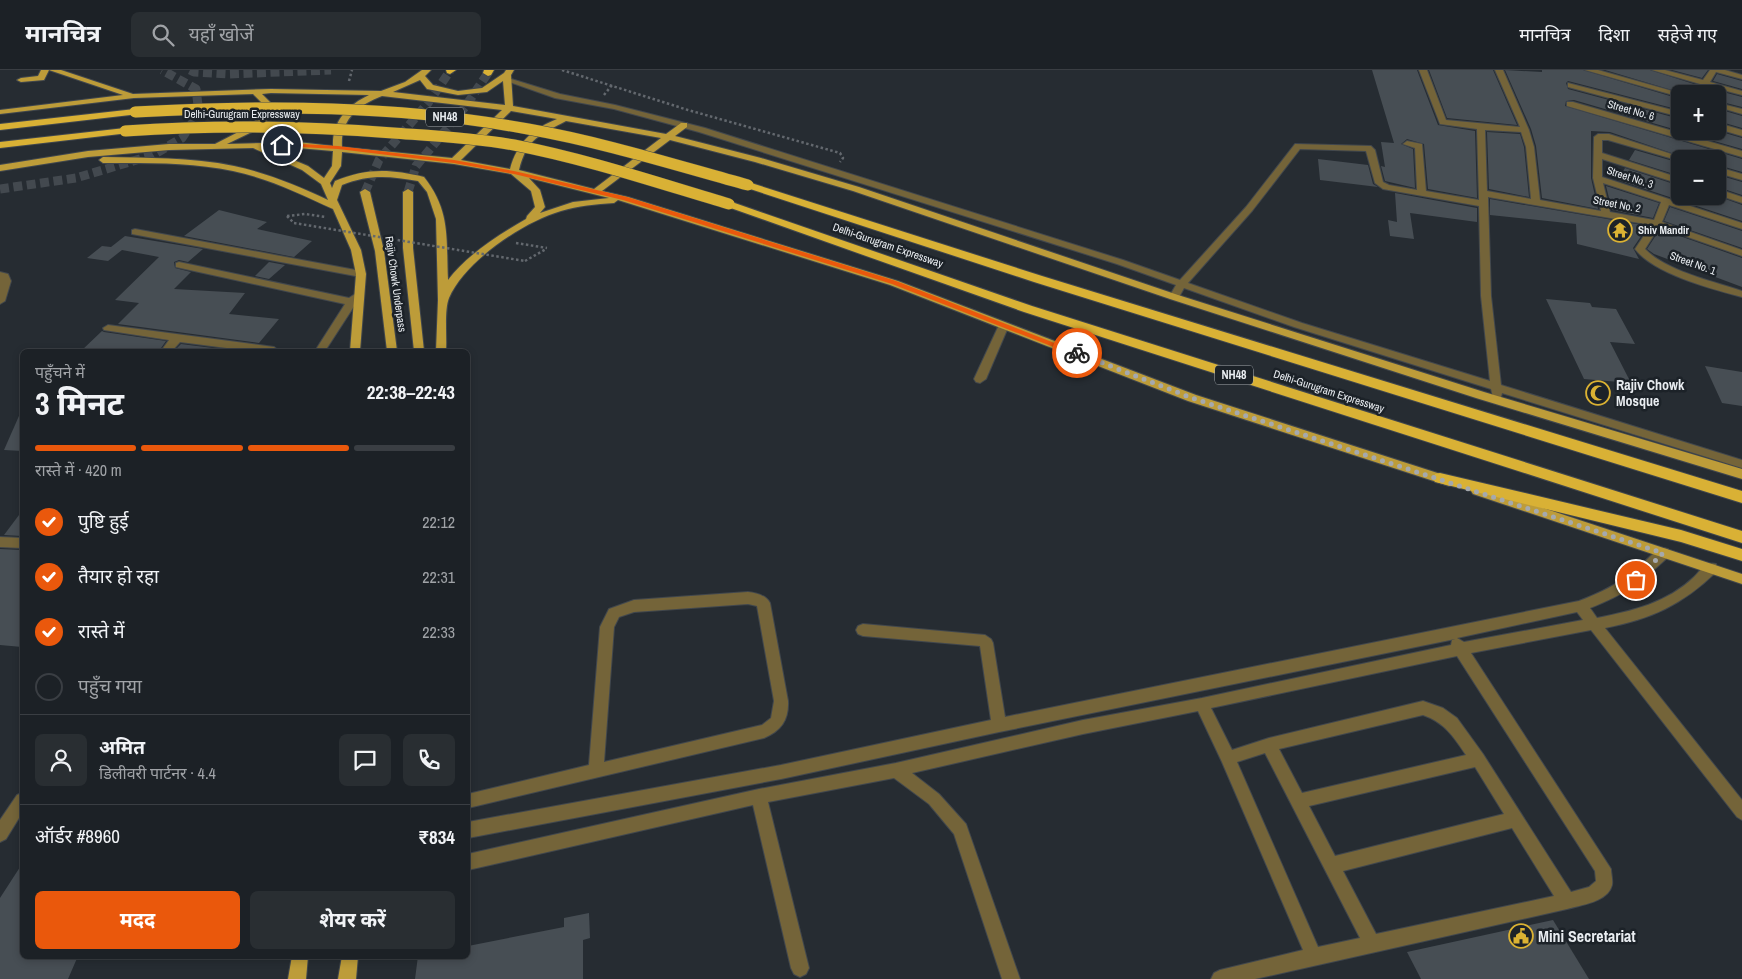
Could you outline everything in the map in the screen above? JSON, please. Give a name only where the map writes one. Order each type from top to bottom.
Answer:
[{"type":"highway","name":"Delhi-Gurugram Expressway","points":[[0,127],[135,112],[192,109],[289,108],[377,111],[454,118],[528,129],[593,142],[748,185],[1038,279],[1742,497]]},
{"type":"highway","name":"Delhi-Gurugram Expressway","points":[[0,145],[166,128],[270,127],[352,129],[456,138],[512,145],[575,159],[729,204],[1028,309],[1742,537]]},
{"type":"highway","points":[[1440,478],[1681,536],[1742,555]]},
{"type":"main road","points":[[26,70],[21,80],[41,78],[45,70]]},
{"type":"main road","points":[[53,70],[134,96]]},
{"type":"main road","points":[[326,183],[337,165],[338,148],[336,136],[344,118],[360,103],[378,94],[401,87],[425,73],[430,87],[458,93],[484,90],[508,75]]},
{"type":"main road","points":[[454,161],[509,108],[508,75]]},
{"type":"main road","points":[[213,146],[251,129],[267,115],[266,102],[256,92]]},
{"type":"main road","points":[[0,112],[134,96],[256,92],[378,94],[509,108],[668,137],[856,188],[1174,296],[1497,401],[1742,474]]},
{"type":"main road","points":[[514,172],[520,149],[532,136],[544,126],[566,119]]},
{"type":"main road","points":[[595,192],[684,125]]},
{"type":"main road","points":[[0,168],[88,154],[160,148],[298,145],[454,161],[514,172],[625,199],[894,283],[1192,398],[1440,478],[1742,579]]},
{"type":"main road","points":[[249,146],[305,168],[326,183],[356,250],[361,274],[355,349]]},
{"type":"main road","points":[[44,161],[118,160],[217,167],[247,172],[335,203]]},
{"type":"main road","points":[[335,203],[338,183],[357,174],[383,172],[421,179],[431,192],[441,219],[443,300],[441,349]]},
{"type":"main road","points":[[443,300],[452,281],[471,261],[529,218],[540,207],[540,197],[534,184],[514,172]]},
{"type":"main road","name":"Rajiv Chowk Underpass","points":[[365,192],[373,216],[382,262],[392,349]]},
{"type":"main road","name":"Rajiv Chowk Underpass","points":[[408,192],[408,248],[419,349]]},
{"type":"main road","points":[[498,241],[548,212],[584,203],[625,199]]},
{"type":"main road","points":[[297,979],[300,959]]},
{"type":"main road","points":[[347,979],[350,959]]},
{"type":"street","points":[[1423,70],[1443,122],[1525,130]]},
{"type":"street","points":[[1499,70],[1525,130],[1530,147],[1536,201]]},
{"type":"street","points":[[1589,70],[1671,93]]},
{"type":"street","points":[[1656,70],[1742,93]]},
{"type":"street","points":[[1704,83],[1715,70],[1742,77]]},
{"type":"street","points":[[508,75],[558,96],[615,107],[684,125],[834,171],[1182,284],[1274,317],[1742,464]]},
{"type":"street","points":[[1571,85],[1671,113]]},
{"type":"street","name":"Street No. 6","points":[[1570,104],[1671,140],[1742,154]]},
{"type":"street","points":[[1726,107],[1742,112]]},
{"type":"street","points":[[1481,127],[1486,296],[1497,401]]},
{"type":"street","points":[[1726,128],[1742,133]]},
{"type":"street","points":[[1606,213],[1597,178],[1598,137],[1671,140]]},
{"type":"street","points":[[1407,144],[1419,146],[1422,193]]},
{"type":"street","points":[[1174,296],[1182,284],[1249,209],[1298,146],[1368,148],[1371,150],[1379,183],[1386,187],[1483,204]]},
{"type":"street","points":[[1598,155],[1671,177]]},
{"type":"street","points":[[1726,172],[1742,177]]},
{"type":"street","name":"Street No. 3","points":[[1597,178],[1742,226]]},
{"type":"street","name":"Street No. 2","points":[[1483,193],[1657,223],[1742,253]]},
{"type":"street","points":[[1726,195],[1742,200]]},
{"type":"street","points":[[1657,223],[1667,200]]},
{"type":"street","name":"Street No. 1","points":[[1657,223],[1640,249],[1642,254],[1656,262],[1742,294]]},
{"type":"street","points":[[135,232],[361,274]]},
{"type":"street","points":[[179,265],[352,302]]},
{"type":"street","points":[[0,275],[4,276],[6,281],[0,301]]},
{"type":"street","points":[[321,349],[361,288]]},
{"type":"street","points":[[980,379],[1004,325]]},
{"type":"street","points":[[108,328],[260,349]]},
{"type":"street","points":[[168,349],[178,337]]},
{"type":"street","points":[[0,542],[20,543]]},
{"type":"street","points":[[470,830],[781,772],[999,725],[1580,606],[1609,595],[1636,580],[1663,553]]},
{"type":"street","points":[[470,862],[759,796],[896,770],[1083,727],[1202,704],[1460,649],[1631,617],[1660,607],[1693,586],[1711,568]]},
{"type":"street","points":[[470,800],[596,769],[764,732],[774,726],[782,714],[781,701],[763,603],[756,599],[748,598],[634,606],[614,614],[607,627],[596,769]]},
{"type":"street","points":[[1580,606],[1742,812]]},
{"type":"street","points":[[863,630],[980,639],[986,643],[999,725]]},
{"type":"street","points":[[1220,979],[1314,956],[1567,902],[1593,894],[1604,884],[1603,869],[1450,634]]},
{"type":"street","points":[[1202,704],[1228,758],[1314,956]]},
{"type":"street","points":[[1228,758],[1269,745],[1423,708],[1438,713],[1452,723],[1478,758],[1567,902]]},
{"type":"street","points":[[1269,745],[1372,944]]},
{"type":"street","points":[[1299,801],[1478,758]]},
{"type":"street","points":[[896,770],[934,799],[960,829],[1011,979]]},
{"type":"street","points":[[759,796],[800,968]]},
{"type":"street","points":[[0,834],[20,803]]},
{"type":"street","points":[[1332,865],[1516,819]]},
{"type":"path","points":[[562,70],[688,110],[840,153],[843,158],[834,171]]},
{"type":"path","points":[[343,220],[305,214],[287,216],[294,223],[525,261],[547,248],[498,241]]},
{"type":"building","points":[[1372,70],[1417,70],[1438,125],[1475,131],[1477,198],[1428,189],[1424,144],[1407,139],[1401,144],[1413,149],[1415,188],[1385,181],[1381,166],[1385,167],[1381,142],[1394,143]]},
{"type":"building","points":[[1429,70],[1493,70],[1517,125],[1447,118]]},
{"type":"building","points":[[1505,70],[1542,72],[1542,70],[1583,70],[1671,96],[1671,108],[1568,81],[1566,83],[1568,89],[1671,117],[1671,128],[1574,100],[1566,101],[1565,106],[1671,138],[1671,140],[1679,140],[1712,150],[1671,150],[1671,153],[1610,132],[1591,131],[1591,178],[1598,209],[1542,198],[1536,146],[1531,129]]},
{"type":"building","points":[[1605,70],[1650,70],[1697,85],[1671,85],[1671,90]]},
{"type":"building","points":[[1672,70],[1708,70],[1702,78]]},
{"type":"building","points":[[1717,74],[1742,81],[1742,89],[1713,81]]},
{"type":"building","points":[[1726,93],[1742,97],[1742,107],[1726,103]]},
{"type":"building","points":[[1726,111],[1742,116],[1742,128],[1726,123]]},
{"type":"building","points":[[1487,132],[1520,134],[1524,147],[1529,197],[1489,189]]},
{"type":"building","points":[[1726,133],[1742,138],[1742,149],[1710,140],[1726,140]]},
{"type":"building","points":[[1635,150],[1671,160],[1671,173],[1629,160]]},
{"type":"building","points":[[1726,154],[1742,159],[1742,172],[1726,167]]},
{"type":"building","points":[[1318,159],[1368,165],[1373,184],[1378,187],[1320,180]]},
{"type":"building","points":[[1625,168],[1671,183],[1671,198],[1618,180]]},
{"type":"building","points":[[1726,177],[1742,182],[1742,195],[1726,190]]},
{"type":"building","points":[[1606,186],[1659,203],[1653,218],[1612,210]]},
{"type":"building","points":[[1395,193],[1477,208],[1477,222],[1410,213],[1414,239],[1390,236],[1388,220],[1397,222]]},
{"type":"building","points":[[1490,199],[1648,226],[1633,248],[1639,259],[1577,244],[1576,224],[1490,215]]},
{"type":"building","points":[[1726,199],[1742,205],[1742,221],[1694,205],[1726,205]]},
{"type":"building","points":[[1670,207],[1742,231],[1742,248],[1664,221]]},
{"type":"building","points":[[219,210],[267,222],[257,229],[312,241],[294,257],[184,236]]},
{"type":"building","points":[[1660,229],[1742,258],[1742,287],[1654,254],[1647,249]]},
{"type":"building","points":[[125,236],[203,249],[188,262],[179,260],[174,262],[175,268],[191,272],[174,289],[245,293],[229,314],[279,319],[259,343],[118,324],[139,303],[115,300],[159,257],[122,250],[108,261],[87,258],[102,246],[111,247]]},
{"type":"building","points":[[269,262],[285,265],[269,279],[255,276]]},
{"type":"building","points":[[1546,299],[1590,303],[1592,307],[1616,309],[1635,344],[1610,342],[1631,383],[1584,379]]},
{"type":"building","points":[[102,331],[166,341],[160,349],[83,349]]},
{"type":"building","points":[[181,344],[221,349],[176,349]]},
{"type":"building","points":[[1705,366],[1742,372],[1742,406],[1722,403]]},
{"type":"building","points":[[20,414],[20,451],[4,450]]},
{"type":"building","points":[[20,514],[20,536],[4,535]]},
{"type":"building","points":[[0,549],[20,550],[20,647],[0,645]]},
{"type":"building","points":[[20,867],[20,959],[77,959],[68,979],[0,979],[0,898]]},
{"type":"building","points":[[589,913],[590,938],[583,940],[583,979],[415,979],[418,959],[470,959],[470,946],[564,927],[564,918]]},
{"type":"building","name":"Mini Secretariat","points":[[1553,920],[1589,979],[1421,979],[1407,952]]},
{"type":"tunnel","points":[[0,189],[76,178],[153,155],[182,138],[199,113],[196,89],[162,70]]},
{"type":"tunnel","points":[[190,70],[194,72],[229,74],[331,70]]},
{"type":"tunnel","points":[[365,192],[379,160],[428,103],[450,71]]},
{"type":"tunnel","points":[[408,192],[416,166],[465,107],[488,73]]},
{"type":"way so far","points":[[1077,353],[1192,398],[1663,553],[1636,580]]},
{"type":"place","name":"Shiv Mandir","points":[[1620,230]]},
{"type":"place","name":"Rajiv Chowk Mosque","points":[[1598,393]]},
{"type":"place","name":"Mini Secretariat","points":[[1521,936]]},
{"type":"route","points":[[282,145],[338,148],[454,161],[514,172],[625,199],[894,283],[1077,353]]}]
